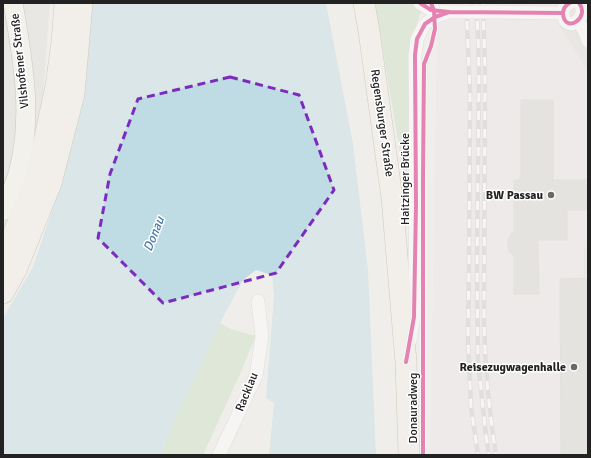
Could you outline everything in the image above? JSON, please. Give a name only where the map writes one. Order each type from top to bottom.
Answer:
[{"type":"main road","points":[[3,259],[36,179],[56,86],[62,42],[65,3]]},
{"type":"main road","points":[[3,293],[16,270],[50,183],[74,94],[82,3]]},
{"type":"main road","name":"Regensburger Straße","points":[[363,3],[369,30],[392,198],[406,362],[409,455]]},
{"type":"street","name":"Vilshofener Straße","points":[[3,211],[17,176],[23,148],[25,124],[26,99],[13,3]]},
{"type":"street","name":"Haitzinger Brücke","points":[[420,3],[431,10],[449,12],[564,9]]},
{"type":"street","points":[[564,9],[564,17],[568,22],[576,24],[579,23],[582,21],[585,14],[584,8],[579,3]]},
{"type":"street","name":"Haitzinger Brücke","points":[[406,362],[414,317],[416,205],[415,55],[417,39],[425,24],[435,17],[449,12]]},
{"type":"street","points":[[579,23],[584,30],[588,41]]},
{"type":"street","name":"Racklau","points":[[219,455],[256,376],[262,336],[258,301]]},
{"type":"highlighted area","points":[[230,77],[299,95],[334,190],[276,273],[163,303],[98,238],[110,174],[138,99]]},
{"type":"shaded area","points":[[3,3],[50,3],[40,135],[3,231]]},
{"type":"shaded area","points":[[430,3],[559,3],[559,26],[586,68],[588,75],[588,455],[430,455],[437,25]]},
{"type":"shaded area","points":[[559,3],[588,3],[588,75],[586,68],[559,26]]},
{"type":"shaded area","points":[[584,247],[588,247],[588,277],[584,277]]},
{"type":"green space","points":[[375,3],[415,3],[421,12],[412,37],[406,189]]},
{"type":"green space","points":[[220,323],[231,329],[256,336],[240,374],[203,455],[161,455],[167,437]]},
{"type":"water","name":"Donau","points":[[92,3],[326,3],[353,144],[368,270],[376,455],[269,455],[274,403],[266,398],[274,296],[272,275],[256,270],[243,280],[220,323],[167,437],[161,455],[3,455],[3,318],[33,267],[62,181],[85,89]]},
{"type":"building","name":"BW Passau","points":[[521,100],[553,100],[553,180],[588,180],[588,210],[567,210],[567,240],[538,240],[539,294],[514,294],[514,255],[510,253],[508,248],[508,240],[514,232],[514,180],[520,180],[521,177]]},
{"type":"building","name":"Reisezugwagenhalle","points":[[588,278],[588,455],[561,455],[560,279]]},
{"type":"railway","points":[[436,3],[438,9]]},
{"type":"railway","points":[[466,3],[470,92],[468,341],[471,407],[478,455]]},
{"type":"railway","points":[[476,3],[479,73],[477,267],[478,361],[489,455]]},
{"type":"railway","points":[[483,3],[485,70],[484,322],[485,356],[491,422],[496,455]]},
{"type":"cycle path","points":[[420,3],[431,10],[449,12],[563,13]]},
{"type":"cycle path","name":"Donauradweg","points":[[423,455],[424,64],[431,46],[435,29],[434,11],[431,3]]},
{"type":"cycle path","points":[[570,3],[565,7],[563,13],[564,20],[568,23],[576,22],[582,14],[582,9],[579,3]]},
{"type":"cycle path","points":[[406,362],[414,317],[416,205],[415,55],[417,39],[425,24],[435,17],[449,12]]},
{"type":"place","name":"BW Passau","points":[[551,195]]},
{"type":"place","name":"Reisezugwagenhalle","points":[[574,367]]}]
